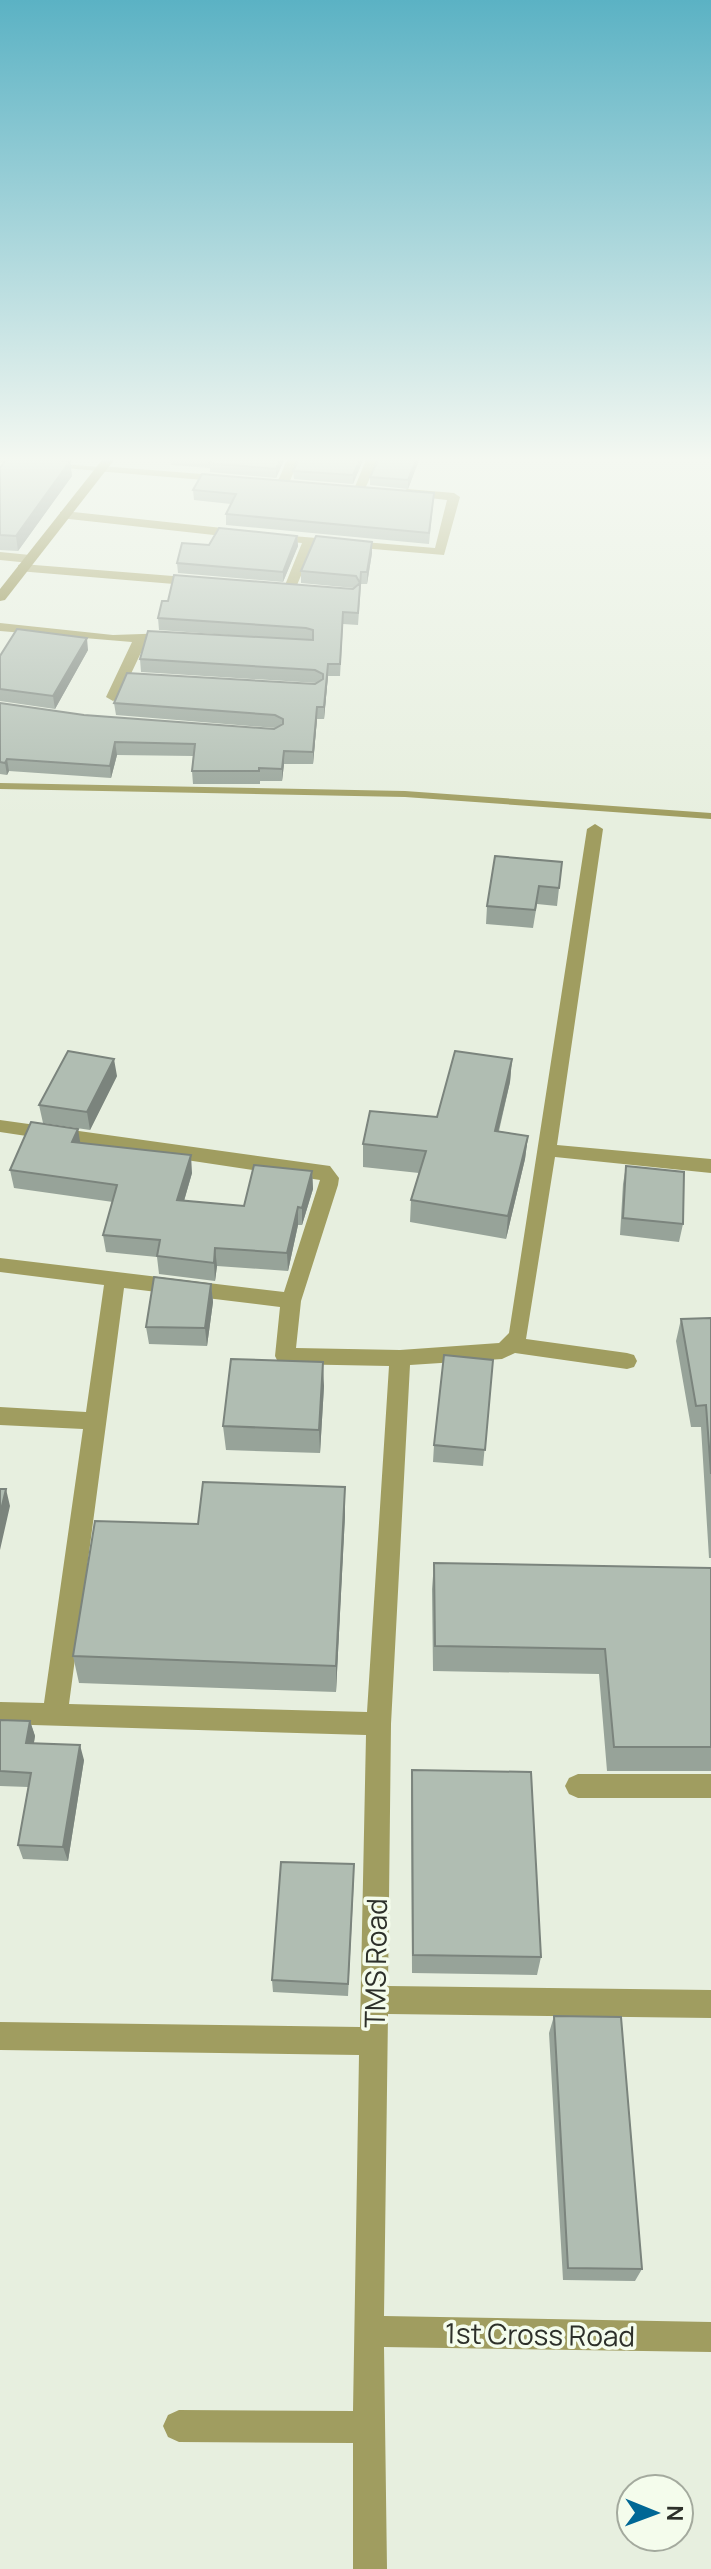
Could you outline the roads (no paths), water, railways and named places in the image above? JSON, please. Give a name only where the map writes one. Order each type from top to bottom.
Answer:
[{"type":"main road","points":[[0,597],[13,580]]},
{"type":"street","points":[[181,580],[211,583]]},
{"type":"street","points":[[289,590],[293,580]]},
{"type":"street","points":[[274,588],[305,591]]},
{"type":"street","points":[[0,627],[113,639],[142,636],[181,638]]},
{"type":"street","points":[[113,697],[130,679],[142,636]]},
{"type":"street","points":[[0,1126],[323,1171],[330,1178],[329,1185],[291,1301],[285,1356],[400,1358],[502,1351],[513,1345],[519,1333],[595,829]]},
{"type":"street","points":[[545,1150],[711,1166]]},
{"type":"street","points":[[0,1265],[291,1301]]},
{"type":"street","points":[[55,1714],[115,1278]]},
{"type":"street","points":[[513,1345],[627,1361]]},
{"type":"street","name":"TMS Road","points":[[370,2569],[368,2331],[379,1724],[400,1358]]},
{"type":"street","points":[[0,1416],[94,1421]]},
{"type":"street","points":[[0,1713],[379,1724]]},
{"type":"street","points":[[578,1786],[711,1786]]},
{"type":"street","points":[[374,2000],[711,2004]]},
{"type":"street","points":[[0,2036],[374,2041]]},
{"type":"street","name":"1st Cross Road","points":[[368,2331],[711,2337]]},
{"type":"street","points":[[179,2426],[369,2427]]},
{"type":"lane","points":[[0,786],[405,794],[711,816]]}]
